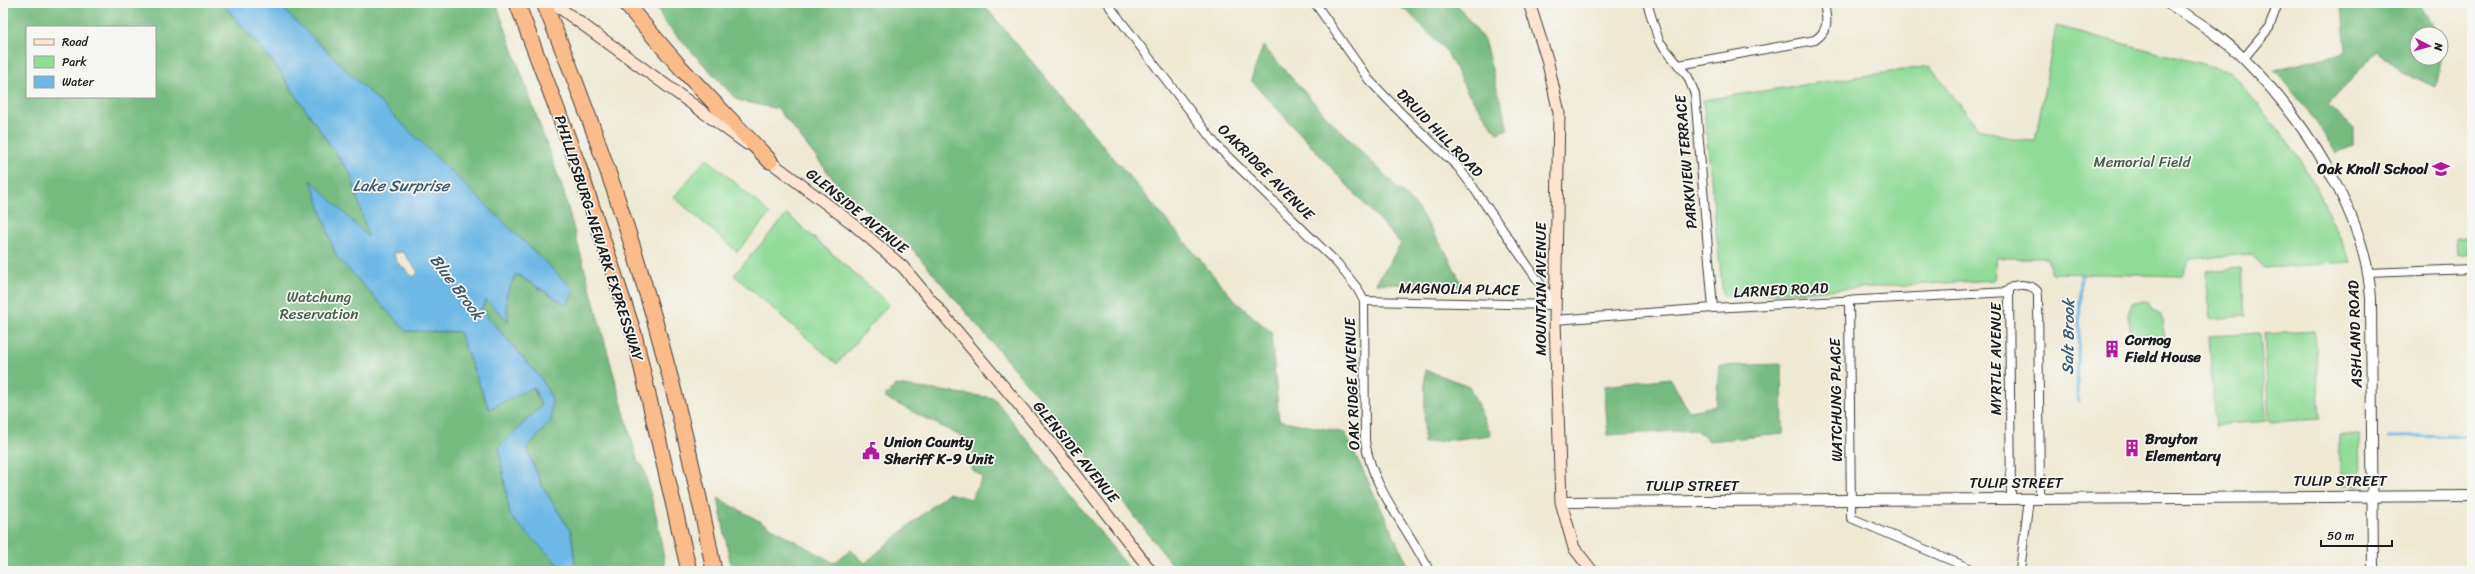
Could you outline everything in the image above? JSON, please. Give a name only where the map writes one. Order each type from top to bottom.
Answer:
[{"type":"highway","name":"PHILLIPSBURG-NEWARK EXPRESSWAY","points":[[518,3],[578,166],[634,334],[689,571]]},
{"type":"highway","name":"PHILLIPSBURG-NEWARK EXPRESSWAY","points":[[544,3],[601,154],[643,284],[663,351],[698,490],[714,571]]},
{"type":"highway","points":[[625,3],[680,67],[770,161]]},
{"type":"main road","name":"GLENSIDE AVENUE","points":[[553,3],[770,161],[852,223],[903,268],[1057,450],[1151,571]]},
{"type":"main road","name":"MOUNTAIN AVENUE","points":[[1529,3],[1547,59],[1559,113],[1555,320],[1561,502],[1574,548],[1592,571]]},
{"type":"street","name":"OAKRIDGE AVENUE","points":[[1107,3],[1218,146],[1337,263],[1357,288],[1364,301]]},
{"type":"street","name":"DRUID HILL ROAD","points":[[1315,3],[1369,80],[1458,168],[1473,186],[1555,305]]},
{"type":"street","name":"PARKVIEW TERRACE","points":[[1647,3],[1659,41],[1688,77],[1695,94],[1712,308]]},
{"type":"street","points":[[1678,65],[1815,40],[1824,32],[1826,27],[1824,3]]},
{"type":"street","name":"ASHLAND ROAD","points":[[2168,3],[2216,35],[2244,58],[2298,124],[2328,170],[2355,228],[2368,273],[2371,299],[2373,571]]},
{"type":"street","points":[[2244,58],[2269,28],[2278,3]]},
{"type":"street","points":[[2368,273],[2472,269]]},
{"type":"street","name":"MYRTLE AVENUE","points":[[2011,498],[2009,292],[2012,287],[2032,286],[2037,291],[2038,296],[2040,498]]},
{"type":"street","name":"LARNED ROAD","points":[[1555,320],[1712,308],[2009,292]]},
{"type":"street","name":"WATCHUNG PLACE","points":[[1849,300],[1851,518],[1976,571]]},
{"type":"street","name":"MAGNOLIA PLACE","points":[[1364,301],[1555,305]]},
{"type":"street","name":"OAK RIDGE AVENUE","points":[[1364,301],[1365,441],[1368,461],[1380,489],[1430,571]]},
{"type":"street","name":"TULIP STREET","points":[[1561,502],[2472,496]]},
{"type":"street","points":[[2020,571],[2029,498]]},
{"type":"green space","name":"Watchung Reservation","points":[[3,3],[222,3],[273,62],[351,175],[369,238],[311,181],[406,331],[459,332],[489,409],[533,387],[541,406],[499,447],[510,515],[565,571],[3,571]]},
{"type":"green space","points":[[277,3],[496,3],[563,190],[638,463],[643,466],[657,519],[666,571],[576,571],[571,532],[541,484],[527,448],[551,421],[542,380],[481,309],[486,300],[508,321],[506,295],[516,274],[567,305]]},
{"type":"green space","points":[[655,3],[982,3],[1235,301],[1271,332],[1279,420],[1345,433],[1411,571],[1177,571],[1084,451],[908,244],[842,190],[778,109],[737,100],[665,23]]},
{"type":"green space","points":[[1394,3],[1456,3],[1484,40],[1508,129],[1497,133],[1466,90],[1447,52],[1408,12]]},
{"type":"green space","points":[[2339,3],[2419,3],[2433,26],[2409,26],[2409,66],[2440,66],[2436,87],[2403,73],[2377,51],[2328,105],[2353,128],[2353,146],[2336,153],[2308,110],[2274,70],[2346,52],[2343,19]]},
{"type":"green space","name":"Memorial Field","points":[[2056,26],[2229,71],[2286,139],[2314,182],[2351,262],[2265,268],[2251,254],[2190,259],[2182,276],[2051,273],[2047,258],[1997,258],[1994,280],[1723,296],[1703,100],[1930,66],[1978,128],[2017,140],[2035,141]]},
{"type":"green space","points":[[1263,46],[1327,117],[1415,205],[1446,252],[1463,287],[1376,283],[1401,244],[1251,80]]},
{"type":"green space","points":[[707,158],[770,214],[737,252],[674,197]]},
{"type":"green space","points":[[787,214],[889,304],[837,364],[734,275]]},
{"type":"green space","points":[[2472,236],[2472,253],[2457,255],[2456,237]]},
{"type":"green space","points":[[2241,268],[2245,316],[2210,319],[2206,271]]},
{"type":"green space","points":[[2147,301],[2153,311],[2161,315],[2165,339],[2150,341],[2149,335],[2143,337],[2131,333],[2128,315],[2132,302]]},
{"type":"green space","points":[[2315,331],[2320,419],[2269,422],[2264,334]]},
{"type":"green space","points":[[2260,333],[2266,421],[2215,425],[2209,336]]},
{"type":"green space","points":[[1782,364],[1783,434],[1709,441],[1696,430],[1608,435],[1604,386],[1670,378],[1689,411],[1716,406],[1719,366]]},
{"type":"green space","points":[[1425,370],[1469,386],[1491,435],[1424,443]]},
{"type":"green space","points":[[896,385],[994,398],[1131,571],[732,571],[718,498],[834,563],[851,550],[865,563],[948,493],[971,499],[983,477],[971,469],[974,443],[884,397]]},
{"type":"green space","points":[[2340,435],[2359,435],[2360,485],[2340,485]]},
{"type":"water","name":"Lake Surprise","points":[[222,3],[277,3],[574,290],[567,305],[516,274],[506,295],[508,321],[486,300],[481,309],[542,380],[552,399],[551,421],[527,448],[541,484],[571,532],[576,571],[565,571],[510,516],[499,447],[541,406],[534,387],[489,409],[459,332],[406,331],[336,256],[311,180],[368,237],[351,175],[273,62]],"holes":[[[403,252],[418,272],[413,277],[397,262],[393,253]]]},
{"type":"waterway","name":"Salt Brook","points":[[2079,402],[2077,392],[2081,273]]},
{"type":"waterway","name":"Salt Brook","points":[[2388,437],[2472,436]]},
{"type":"place","name":"Oak Knoll School","points":[[2441,169]]},
{"type":"place","name":"Cornog Field House","points":[[2112,349]]},
{"type":"place","name":"Brayton Elementary","points":[[2132,448]]},
{"type":"place","name":"Union County Sheriff K-9 Unit","points":[[871,451]]},
{"type":"water label","name":"Blue Brook","points":[[457,287]]}]
